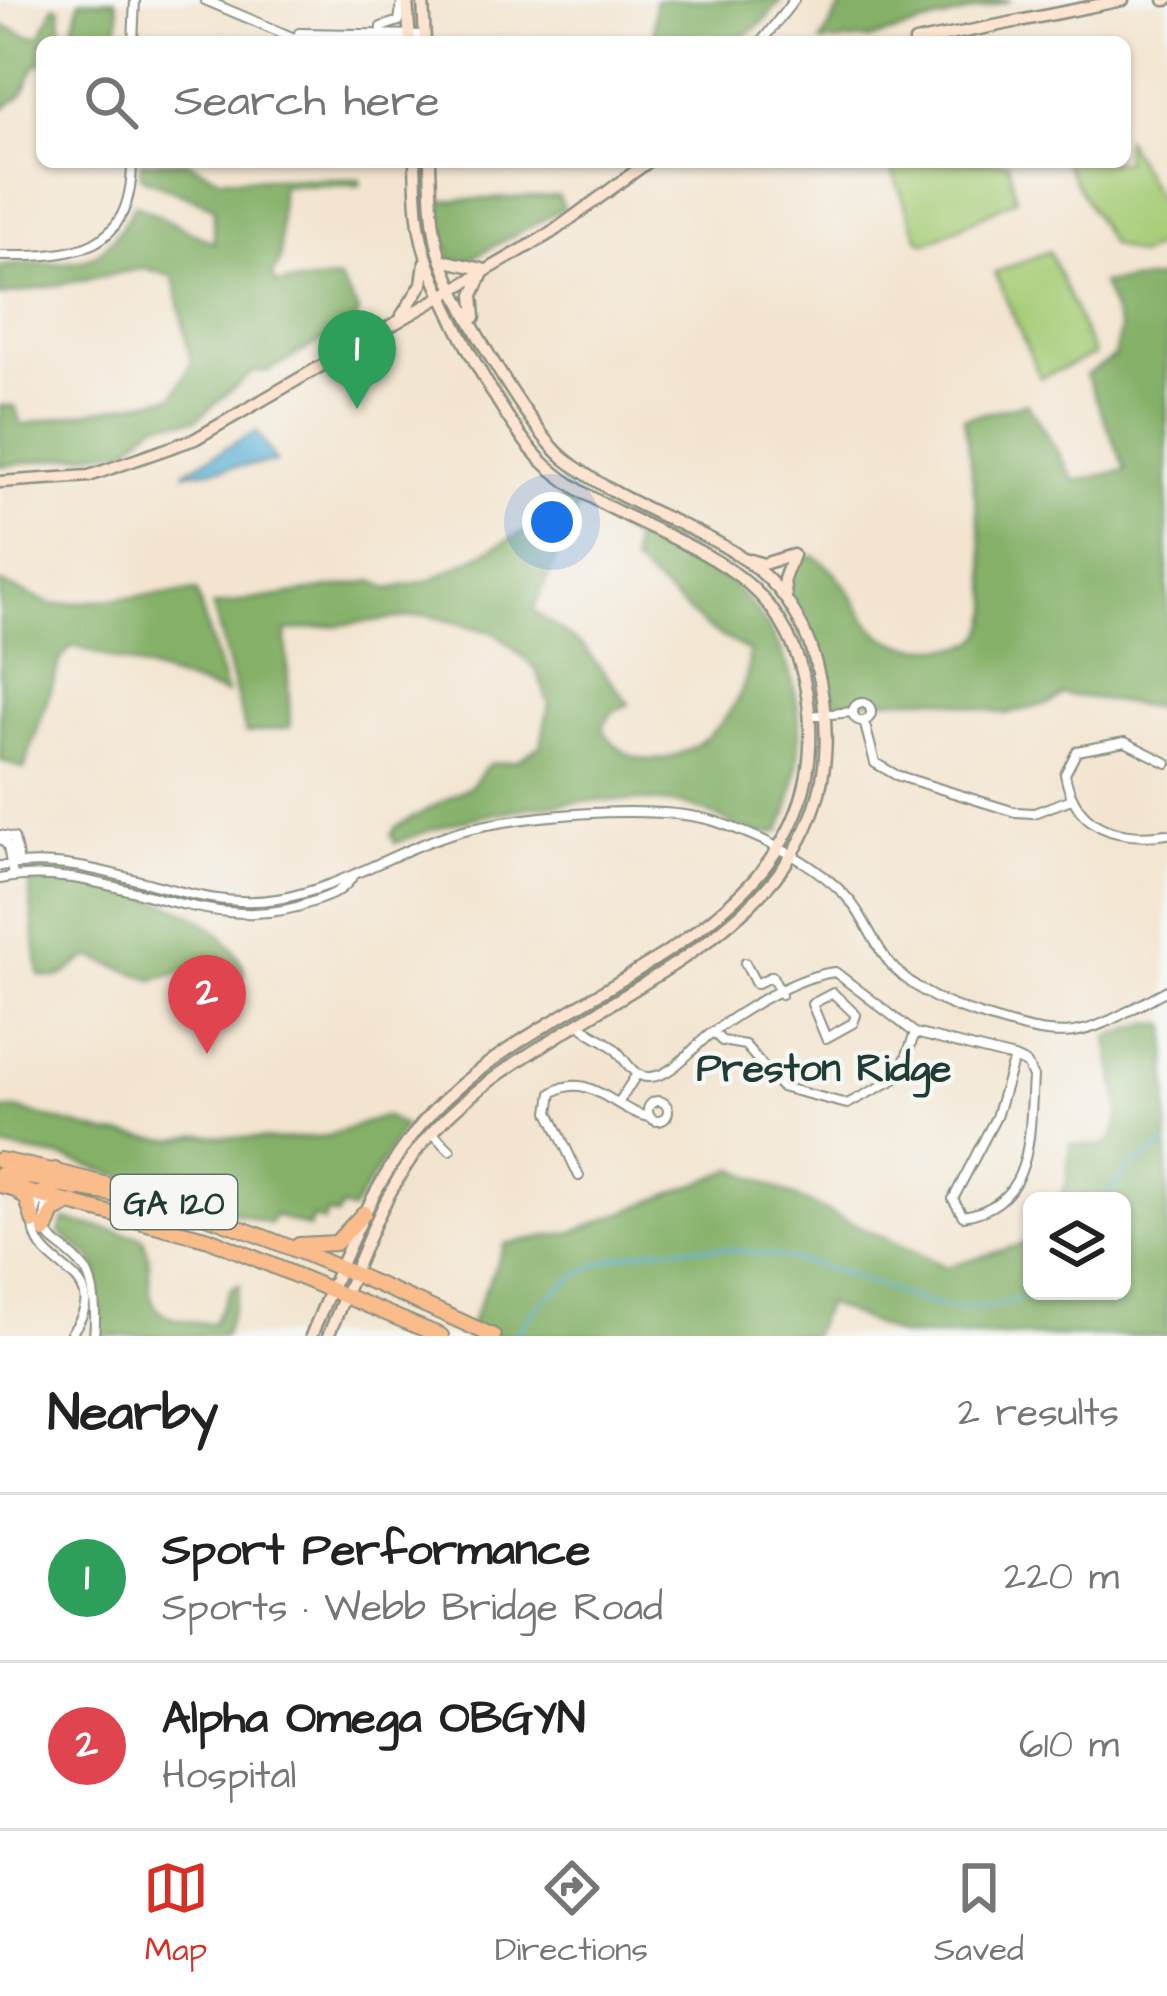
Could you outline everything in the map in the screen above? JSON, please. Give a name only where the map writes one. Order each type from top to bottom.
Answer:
[{"type":"highway","name":"GA 120","points":[[0,1160],[76,1201],[208,1239],[340,1290],[441,1336]]},
{"type":"highway","points":[[0,1174],[48,1182]]},
{"type":"highway","name":"GA 120","points":[[6,1186],[48,1182],[159,1197],[288,1245],[493,1336]]},
{"type":"highway","points":[[6,1186],[27,1199],[40,1227],[57,1208],[76,1201]]},
{"type":"highway","points":[[288,1245],[336,1243],[364,1213]]},
{"type":"street","points":[[134,36],[135,0]]},
{"type":"street","points":[[205,0],[286,34],[312,36]]},
{"type":"street","points":[[318,34],[393,25],[405,0]]},
{"type":"street","points":[[405,0],[410,36]]},
{"type":"street","points":[[423,0],[424,36]]},
{"type":"street","points":[[766,36],[794,0]]},
{"type":"street","points":[[945,36],[1123,0]]},
{"type":"street","points":[[286,34],[355,36]]},
{"type":"street","points":[[0,256],[69,255],[101,241],[124,210],[130,168]]},
{"type":"street","points":[[399,319],[422,284],[425,252],[416,168]]},
{"type":"street","points":[[431,168],[446,291],[478,331],[550,446],[607,488],[721,540],[745,557],[787,601]]},
{"type":"street","points":[[0,482],[89,476],[162,454],[550,233],[640,168]]},
{"type":"street","points":[[348,1271],[364,1213],[408,1139],[469,1077],[722,913],[780,850],[802,801],[809,716],[789,638],[760,596],[703,549],[600,500],[547,466],[516,428],[425,252]]},
{"type":"street","points":[[441,259],[454,267],[485,270]]},
{"type":"street","points":[[478,331],[473,295],[485,270]]},
{"type":"street","points":[[328,1336],[348,1271],[403,1171],[431,1132],[480,1086],[721,933],[766,893],[794,857],[819,797],[825,716],[814,662],[787,601],[784,579],[793,555],[763,564],[745,557]]},
{"type":"street","points":[[809,716],[854,712],[861,704],[869,707],[871,716],[864,721]]},
{"type":"street","points":[[854,712],[864,721],[875,763],[896,775],[1015,812],[1034,813],[1070,799]]},
{"type":"street","points":[[1167,763],[1125,742],[1076,752],[1066,774],[1070,799],[1088,820],[1120,836],[1167,834]]},
{"type":"street","points":[[0,866],[105,868],[235,901],[277,899],[352,878],[444,836],[518,820],[687,814],[794,857],[845,895],[890,963],[927,998],[1041,1035],[1113,1022],[1167,990]]},
{"type":"street","points":[[0,837],[15,864],[13,877]]},
{"type":"street","points":[[0,879],[66,876],[234,915],[299,907],[342,891],[352,878]]},
{"type":"street","points":[[745,963],[756,984],[772,976],[781,994]]},
{"type":"street","points":[[579,1021],[589,1035],[614,1047],[637,1074],[650,1078],[668,1071],[713,1032],[781,994],[818,976],[840,975],[881,1013],[915,1033],[1014,1058],[1027,1064],[1033,1077],[1024,1172],[999,1202],[963,1216],[953,1199],[996,1117],[1014,1058]]},
{"type":"street","points":[[818,976],[826,994]]},
{"type":"street","points":[[833,993],[856,1015],[853,1023],[826,1038],[812,1004],[826,994],[833,993]]},
{"type":"street","points":[[713,1032],[722,1041],[745,1045],[781,1087],[847,1104],[899,1077],[915,1033]]},
{"type":"street","points":[[618,1103],[637,1074]]},
{"type":"street","points":[[579,1176],[548,1112],[552,1093],[563,1086],[586,1086],[649,1117]]},
{"type":"street","points":[[431,1132],[450,1150]]},
{"type":"street","points":[[48,1182],[40,1227],[42,1247],[80,1278],[82,1313],[69,1336]]},
{"type":"street","points":[[40,1227],[91,1281],[94,1336]]},
{"type":"street","points":[[311,1336],[340,1290]]},
{"type":"green space","points":[[80,0],[115,0],[119,21],[114,36],[36,36],[36,64],[22,95],[0,111],[0,24],[29,36],[41,35],[54,5],[60,8],[61,32],[72,32]]},
{"type":"green space","points":[[655,0],[781,0],[768,17],[742,36],[654,36]]},
{"type":"green space","points":[[845,0],[1011,0],[882,36],[824,36]]},
{"type":"green space","points":[[1131,149],[1167,216],[1159,245],[1139,255],[1111,245],[1067,168],[1131,168]]},
{"type":"green space","points":[[141,168],[199,168],[220,178],[360,179],[360,185],[281,186],[280,261],[273,274],[275,284],[339,279],[359,312],[354,323],[268,371],[253,372],[196,420],[156,423],[127,449],[0,466],[0,406],[15,406],[21,425],[174,396],[191,364],[174,277],[145,268],[0,296],[0,267],[93,256],[107,246],[135,204],[214,243],[214,207],[141,177]]},
{"type":"green space","points":[[891,168],[1009,168],[1016,199],[927,243],[919,240]]},
{"type":"green space","points":[[558,196],[564,208],[463,263],[450,260],[437,201]]},
{"type":"green space","points":[[1049,251],[1094,355],[1040,378],[995,273]]},
{"type":"green space","points":[[1167,278],[1167,709],[1062,694],[1051,703],[1006,714],[934,698],[835,702],[789,596],[785,580],[797,559],[814,556],[834,573],[879,634],[896,643],[957,647],[977,640],[991,609],[964,418],[1027,403],[1075,481],[1126,470],[1086,375],[1114,357],[1120,329],[1102,283]]},
{"type":"green space","points":[[569,498],[581,500],[533,611],[583,646],[629,704],[613,711],[602,728],[623,750],[646,759],[671,757],[696,745],[718,727],[735,703],[746,677],[749,651],[710,630],[632,563],[633,540],[610,517],[640,526],[699,559],[750,603],[769,630],[794,690],[799,724],[794,787],[779,831],[756,832],[682,804],[612,800],[499,813],[395,843],[391,835],[396,827],[471,786],[489,764],[517,761],[541,745],[549,704],[536,669],[496,633],[426,615],[286,631],[290,727],[246,733],[213,606],[374,581],[389,589],[431,580],[558,514],[557,504]]},
{"type":"green space","points":[[0,583],[53,605],[196,591],[227,694],[73,646],[61,659],[24,769],[0,760]]},
{"type":"green space","points":[[40,881],[128,892],[187,912],[232,947],[245,972],[240,983],[232,962],[225,961],[153,980],[91,957],[62,975],[39,975],[29,885]]},
{"type":"green space","points":[[1149,1023],[1167,1025],[1167,1336],[900,1336],[826,1303],[812,1336],[465,1336],[505,1244],[573,1232],[735,1169],[947,1267],[1023,1244],[1023,1300],[1131,1300],[1131,1192],[1062,1192],[1070,1144],[1102,1146],[1114,1138],[1120,1113],[1108,1037]]},
{"type":"green space","points":[[16,1109],[109,1134],[172,1140],[199,1135],[277,1140],[328,1136],[385,1116],[404,1126],[352,1211],[342,1207],[337,1216],[327,1213],[323,1222],[313,1217],[309,1228],[274,1215],[270,1224],[64,1158],[1,1147],[0,1110]]},
{"type":"green space","points":[[64,1220],[142,1237],[151,1295],[166,1315],[214,1323],[230,1289],[240,1285],[224,1336],[98,1336],[97,1270],[89,1256],[59,1232]]},
{"type":"water","points":[[257,431],[276,462],[186,473],[185,471]]},
{"type":"waterway","points":[[1111,1192],[1128,1168],[1167,1144]]},
{"type":"waterway","points":[[516,1336],[539,1305],[586,1270],[648,1250],[680,1247],[812,1264],[948,1307],[976,1308],[1023,1297]]},
{"type":"place","name":"Sport Performance","points":[[357,409]]},
{"type":"place","name":"Alpha Omega OBGYN","points":[[207,1054]]},
{"type":"district","name":"Preston Ridge","points":[[824,1067]]}]
